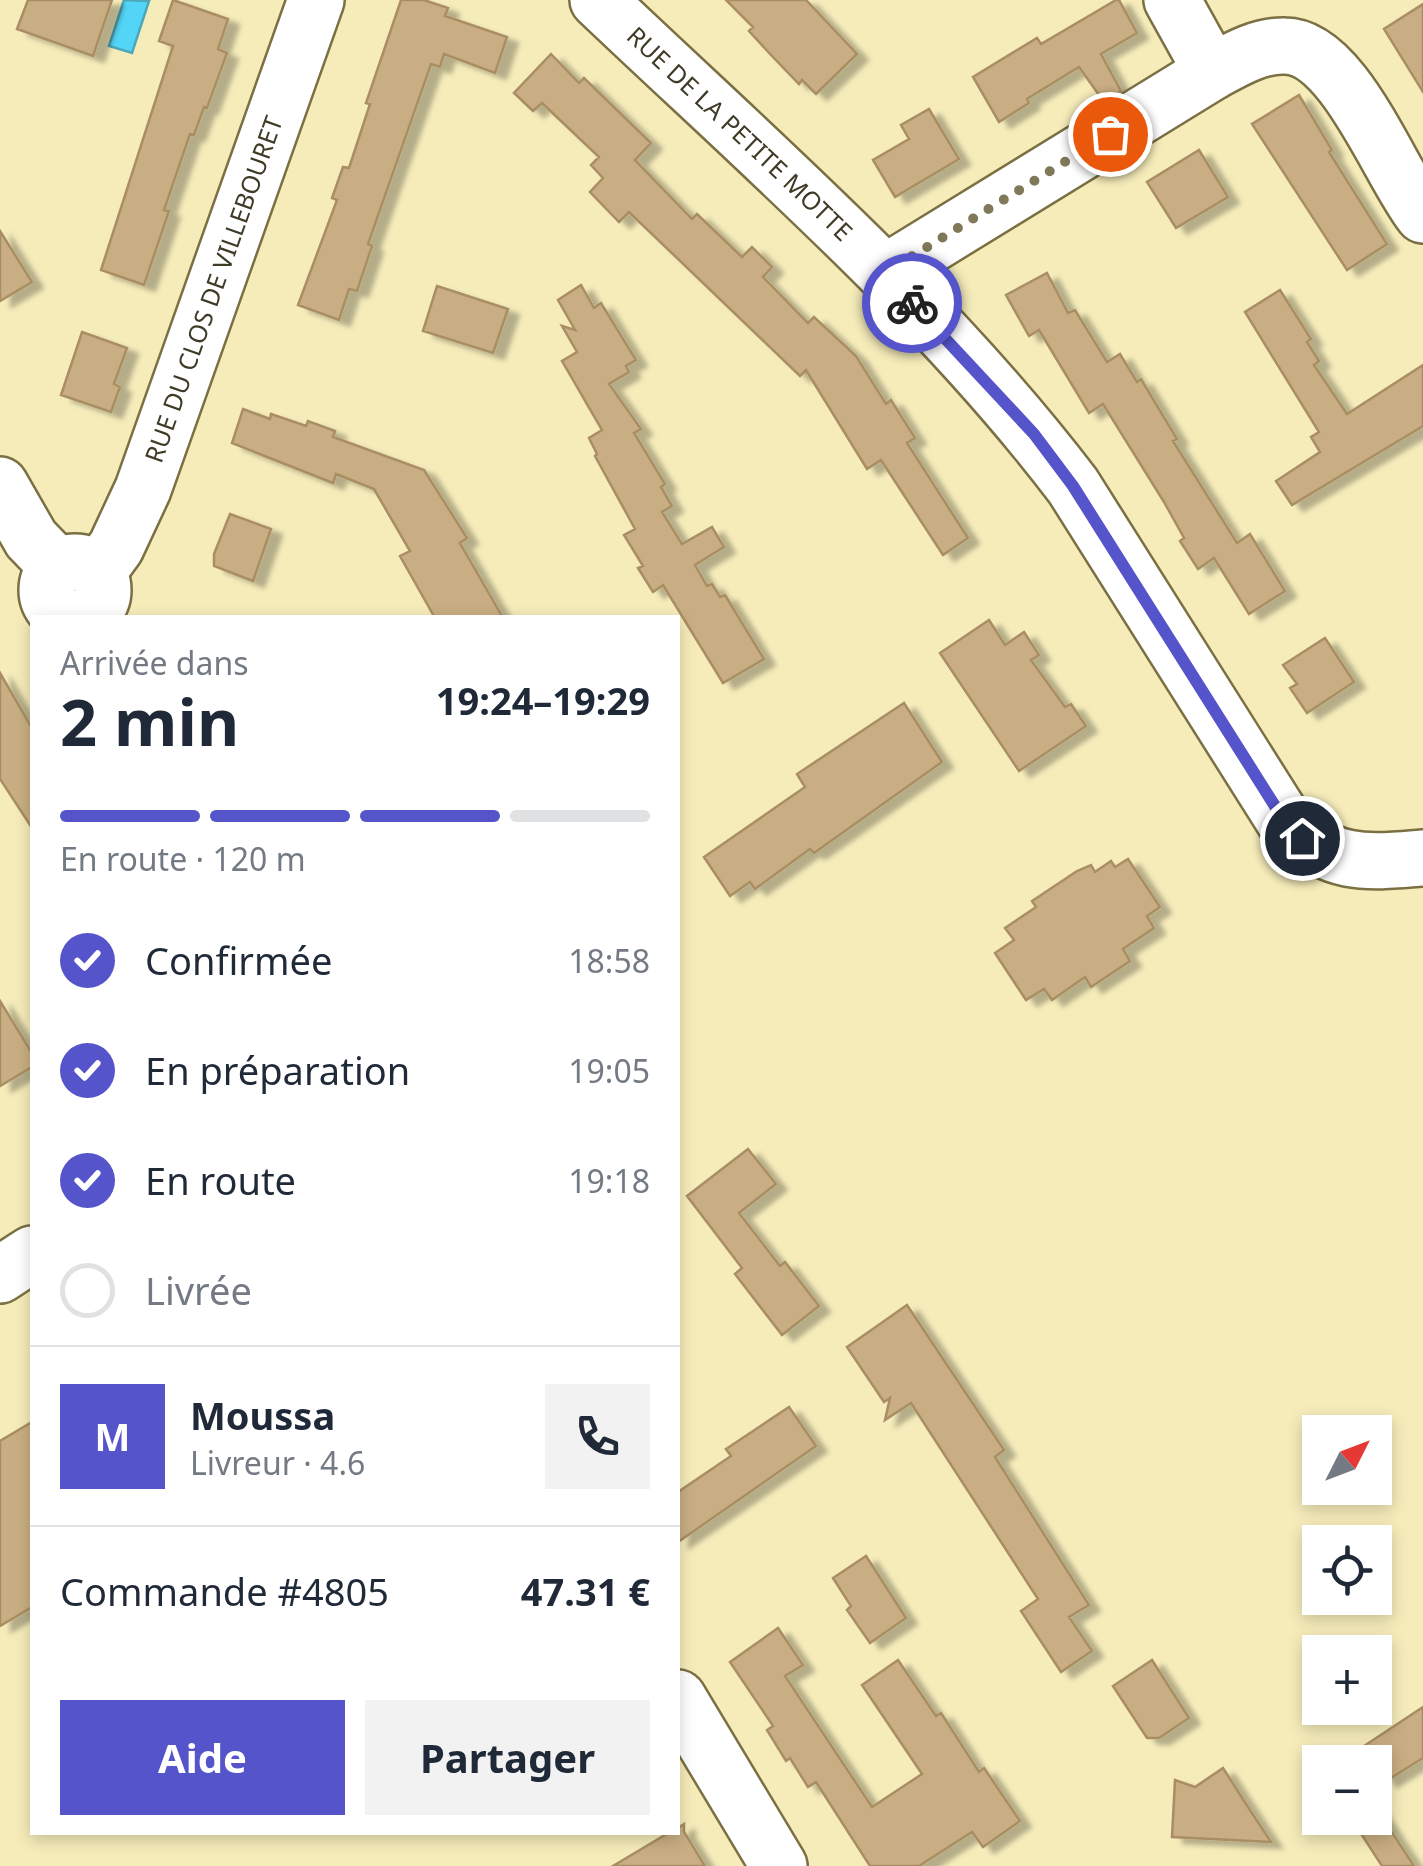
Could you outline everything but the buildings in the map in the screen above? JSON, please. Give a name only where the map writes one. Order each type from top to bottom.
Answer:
[{"type":"street","name":"RUE DU CLOS DE VILLEBOURET","points":[[83,593],[116,547],[142,489],[316,0]]},
{"type":"street","name":"RUE DE LA PETITE MOTTE","points":[[598,0],[885,273],[1034,434],[1073,486],[1285,822],[1329,854],[1365,863],[1423,858]]},
{"type":"street","points":[[1172,0],[1212,72]]},
{"type":"street","points":[[885,273],[1212,72],[1251,52],[1287,45],[1314,55],[1337,75],[1423,216]]},
{"type":"street","points":[[0,485],[31,539],[83,593]]},
{"type":"street","points":[[0,1275],[30,1255]]},
{"type":"street","points":[[680,1701],[779,1866]]},
{"type":"water","points":[[124,0],[149,1],[132,53],[109,46]]},
{"type":"way so far","points":[[912,303],[885,273],[1110,134]]},
{"type":"route","points":[[912,303],[1034,434],[1073,486],[1285,822],[1302,838]]}]
